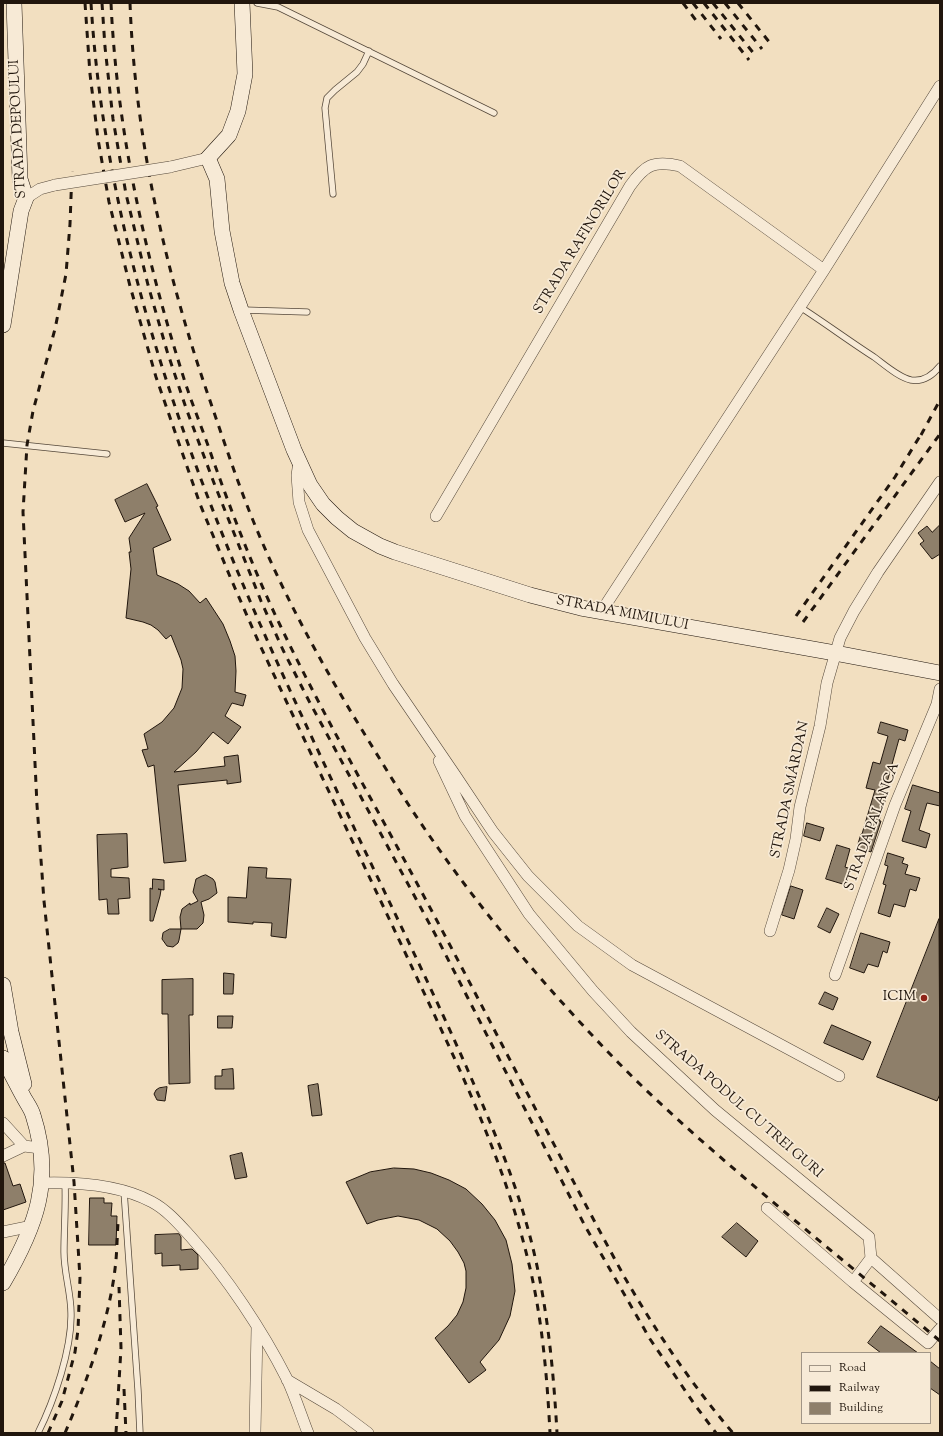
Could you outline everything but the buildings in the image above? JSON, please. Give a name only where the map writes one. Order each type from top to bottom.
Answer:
[{"type":"street","name":"STRADA DEPOULUI","points":[[3,325],[21,212],[26,198],[20,179],[14,3]]},
{"type":"street","points":[[26,198],[40,189],[55,185],[170,167],[208,158],[229,134],[238,111],[245,74],[242,3]]},
{"type":"street","points":[[601,612],[824,270],[940,86]]},
{"type":"street","name":"STRADA MIMIULUI","points":[[208,158],[217,179],[226,257],[232,283],[299,462],[310,485],[323,504],[353,531],[380,546],[395,552],[530,595],[601,612],[940,673]]},
{"type":"street","name":"STRADA RAFINORILOR","points":[[436,516],[630,186],[640,172],[653,165],[665,163],[680,166],[824,270]]},
{"type":"street","name":"STRADA PODUL CU TREI GURI","points":[[299,462],[297,480],[299,502],[308,530],[366,638],[393,684],[493,832],[528,876],[578,926],[632,965],[839,1076]]},
{"type":"street","name":"STRADA SMÂRDAN","points":[[770,931],[789,870],[796,839],[800,807],[820,726],[827,683],[840,638],[850,618],[878,572],[939,484]]},
{"type":"street","name":"STRADA PALANCA","points":[[835,975],[877,853],[912,761],[937,704],[940,689]]},
{"type":"street","name":"STRADA PODUL CU TREI GURI","points":[[424,730],[464,816],[529,914],[593,991],[631,1032],[715,1110],[869,1237],[871,1257]]},
{"type":"street","points":[[3,985],[20,1072],[40,1148],[42,1183],[37,1212],[32,1226],[3,1283]]},
{"type":"street","points":[[3,1058],[32,1114]]},
{"type":"street","points":[[3,1123],[24,1146]]},
{"type":"street","points":[[3,1156],[24,1146],[40,1148]]},
{"type":"street","points":[[42,1183],[82,1183],[124,1191],[152,1202],[180,1225],[200,1247],[221,1274],[257,1327],[287,1380],[308,1433]]},
{"type":"street","points":[[767,1208],[853,1282],[928,1343],[940,1329]]},
{"type":"street","points":[[3,1232],[32,1226]]},
{"type":"street","points":[[853,1282],[871,1257],[940,1318]]},
{"type":"street","points":[[255,1433],[257,1327]]},
{"type":"street","points":[[287,1380],[336,1409],[368,1433]]},
{"type":"lane","points":[[257,3],[278,7],[494,113]]},
{"type":"lane","points":[[333,194],[325,108],[328,98],[335,90],[357,72],[363,64],[369,51]]},
{"type":"lane","points":[[800,307],[891,370],[911,380],[927,378],[940,366]]},
{"type":"lane","points":[[241,310],[307,312]]},
{"type":"lane","points":[[3,443],[107,454]]},
{"type":"lane","points":[[38,1433],[56,1389],[69,1341],[71,1302],[64,1253],[66,1203],[65,1182]]},
{"type":"lane","points":[[124,1191],[140,1433]]},
{"type":"railway","points":[[85,3],[90,74],[98,139],[109,202],[130,286],[156,377],[200,504],[231,579],[259,643],[444,1035],[492,1146],[518,1221],[533,1281],[543,1346],[550,1433]]},
{"type":"railway","points":[[91,3],[98,84],[111,163],[128,242],[148,321],[172,398],[199,474],[260,624],[356,832],[453,1036],[499,1143],[520,1202],[539,1274],[551,1353],[557,1433]]},
{"type":"railway","points":[[102,3],[113,119],[126,194],[148,285],[167,351],[186,408],[261,601],[283,650],[309,701],[435,934],[585,1226],[650,1339],[716,1433]]},
{"type":"railway","points":[[111,3],[114,52],[127,148],[146,244],[158,291],[189,394],[235,521],[261,584],[297,660],[333,730],[452,949],[625,1278],[676,1358],[703,1396],[733,1433]]},
{"type":"railway","points":[[130,3],[133,53],[145,151],[165,249],[192,345],[237,479],[269,557],[294,610],[352,713],[410,807],[455,872],[529,965],[609,1053],[694,1134],[940,1341]]},
{"type":"railway","points":[[683,3],[698,23]]},
{"type":"railway","points":[[693,3],[721,39]]},
{"type":"railway","points":[[704,3],[749,60]]},
{"type":"railway","points":[[713,3],[755,55]]},
{"type":"railway","points":[[725,3],[762,49]]},
{"type":"railway","points":[[738,3],[770,43]]},
{"type":"railway","points":[[48,1433],[62,1401],[75,1352],[78,1330],[80,1278],[74,1182],[44,901],[37,805],[23,512],[27,445],[33,411],[55,329],[66,274],[72,171]]},
{"type":"railway","points":[[921,435],[940,400]]},
{"type":"railway","points":[[796,616],[895,477],[923,431]]},
{"type":"railway","points":[[803,622],[940,434]]},
{"type":"railway","points":[[65,1433],[96,1352],[108,1310],[117,1252],[118,1223]]},
{"type":"railway","points":[[116,1433],[121,1348],[119,1287]]},
{"type":"railway","points":[[124,1389],[126,1433]]},
{"type":"place","name":"ICIM","points":[[924,998]]}]
